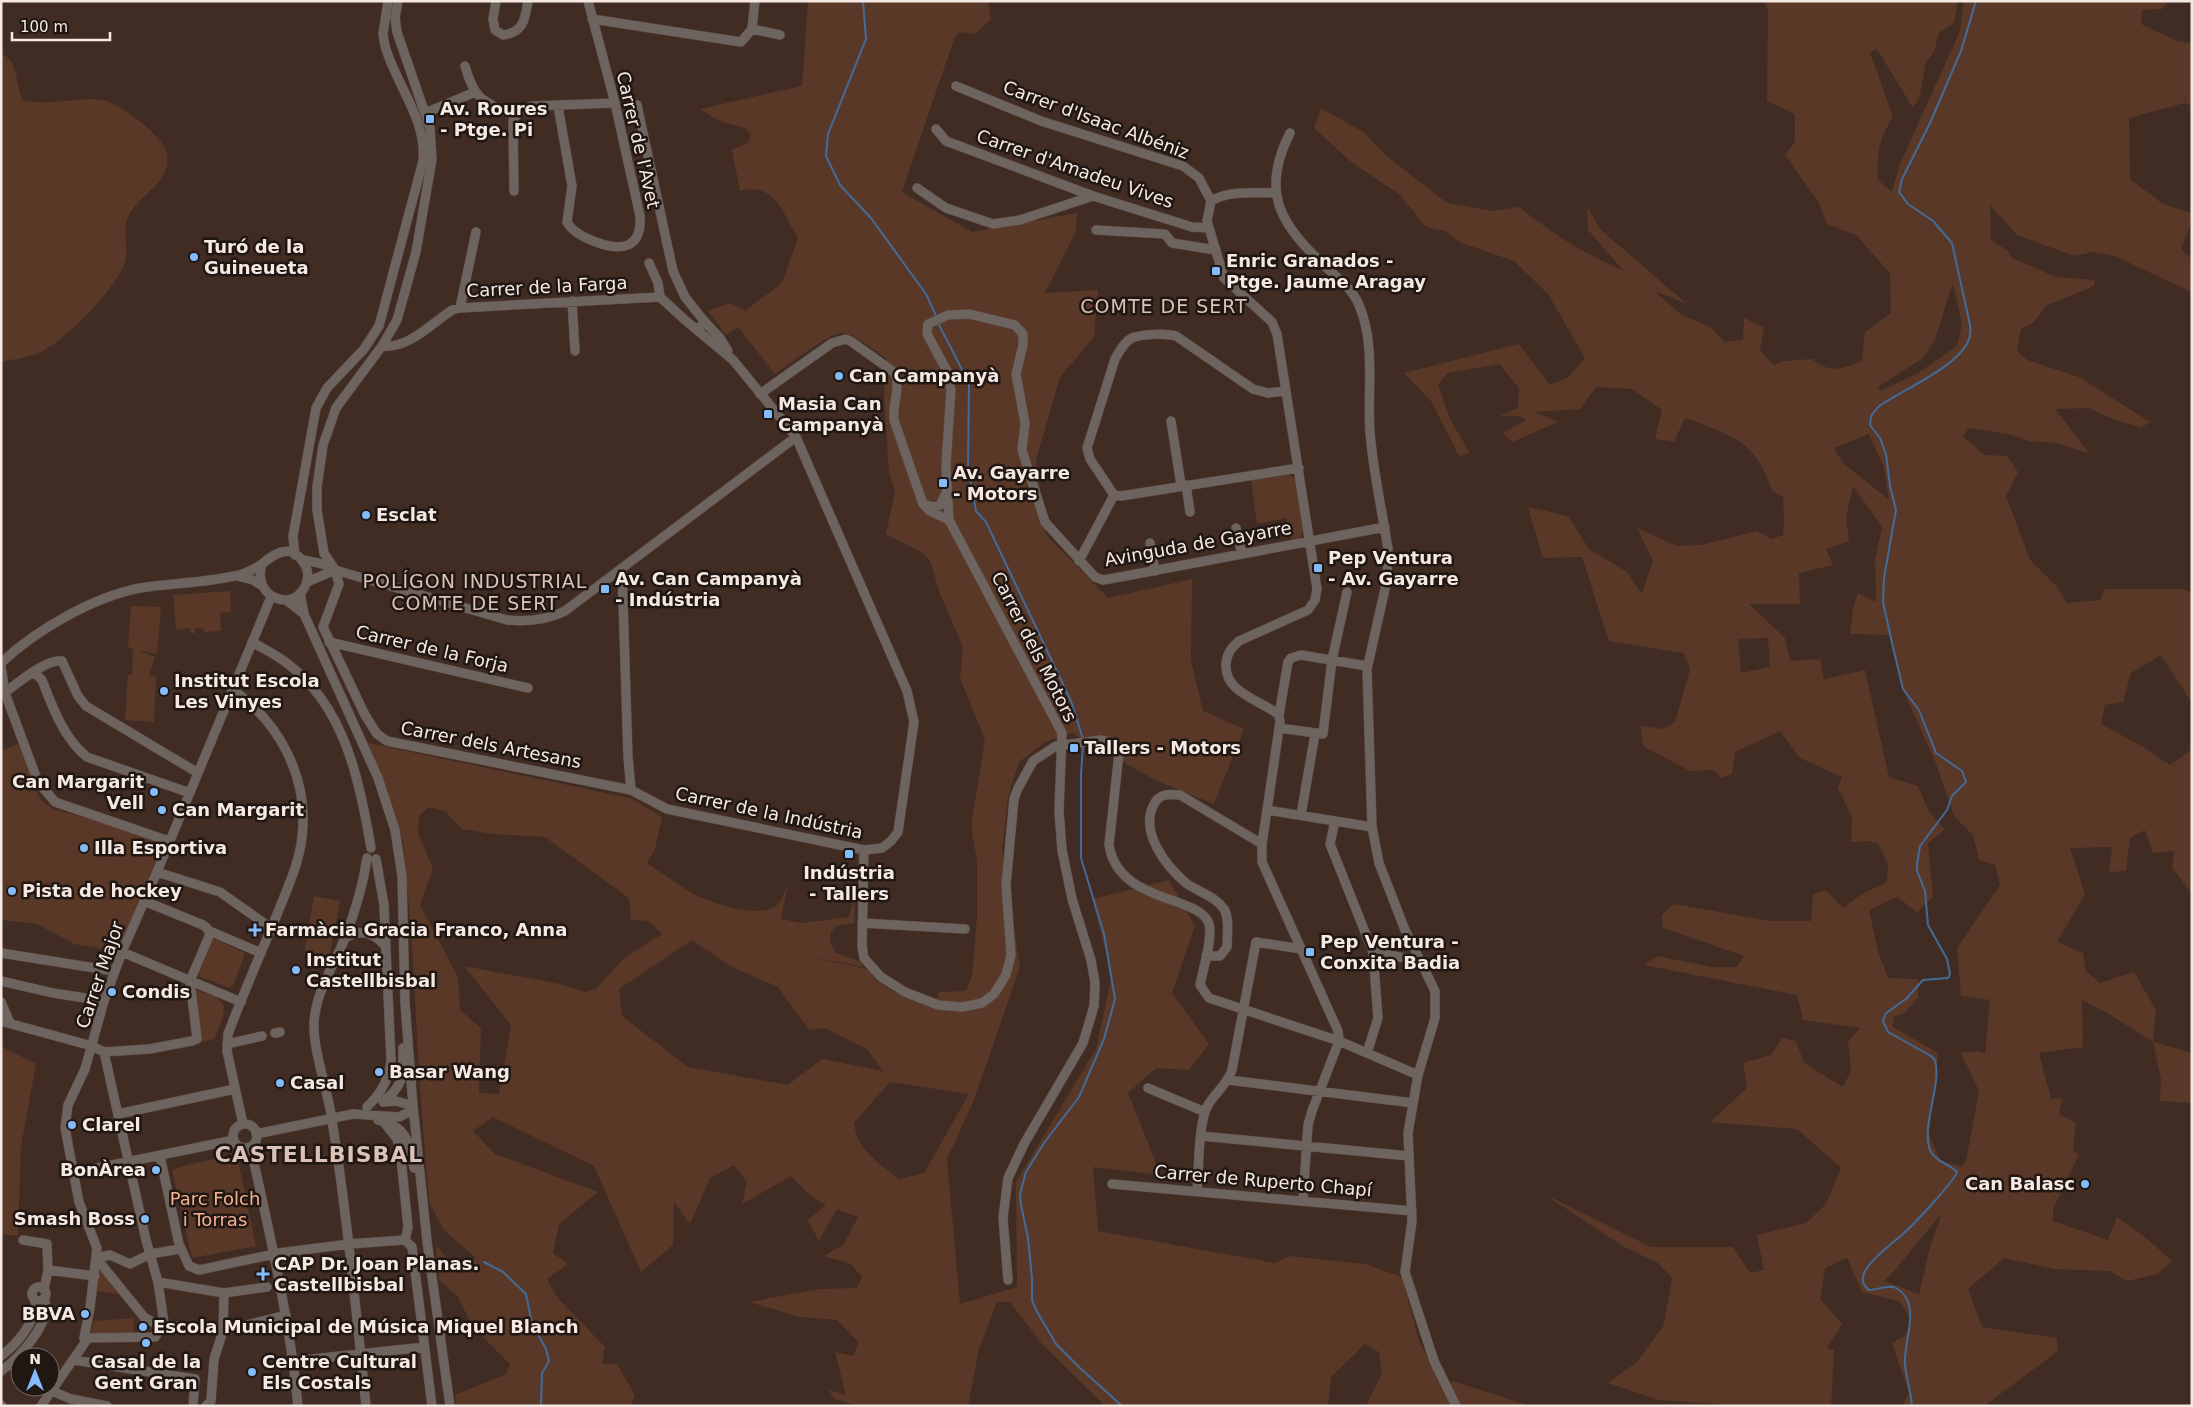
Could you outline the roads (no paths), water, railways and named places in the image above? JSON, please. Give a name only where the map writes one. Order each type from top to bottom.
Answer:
[{"type":"street","points":[[286,600],[296,597],[307,582],[307,570],[298,557],[293,536],[316,408],[327,388],[368,344],[379,326],[423,161],[423,139],[417,119],[385,46],[384,24],[388,1]]},
{"type":"street","points":[[335,570],[324,553],[317,510],[317,487],[321,456],[336,408],[382,346],[397,320],[411,273],[433,150],[426,113],[397,32],[395,18],[398,1]]},
{"type":"street","points":[[496,1],[493,19],[495,30],[503,36],[512,34],[521,28],[525,19],[528,1]]},
{"type":"street","name":"Carrer de l'Avet","points":[[558,106],[572,186],[567,222],[574,231],[587,239],[615,248],[624,247],[638,235],[640,227],[615,103],[588,1]]},
{"type":"street","points":[[592,19],[741,42],[752,29],[755,1]]},
{"type":"street","points":[[752,29],[780,35]]},
{"type":"street","points":[[465,66],[470,86],[480,99],[515,116]]},
{"type":"street","name":"Carrer d'Isaac Albéniz","points":[[956,86],[1041,121],[1174,162],[1199,178],[1212,201]]},
{"type":"street","points":[[426,113],[475,92]]},
{"type":"street","points":[[514,191],[513,121],[519,111],[532,106],[615,103]]},
{"type":"street","name":"Carrer de la Indústria","points":[[632,790],[667,809],[864,850],[882,848],[892,842],[898,832],[913,733],[912,705],[902,679],[796,437],[733,360],[720,338],[685,297],[673,271],[637,105]]},
{"type":"street","name":"Carrer d'Amadeu Vives","points":[[936,129],[946,141],[1093,196],[1192,228],[1209,228]]},
{"type":"street","points":[[1290,133],[1280,158],[1276,192],[1280,210],[1291,228],[1310,252],[1350,291],[1358,303],[1363,316],[1369,345],[1370,434],[1388,548],[1387,580],[1367,666],[1372,827],[1379,863],[1405,930],[1435,992],[1436,1003],[1435,1018],[1418,1075],[1408,1133],[1412,1211],[1405,1272],[1434,1362],[1456,1406]]},
{"type":"street","points":[[916,188],[946,208],[993,224],[1020,220],[1093,196]]},
{"type":"street","points":[[1276,192],[1231,194],[1212,201],[1207,216],[1224,278],[1272,322],[1277,334],[1317,589],[1315,600],[1308,610],[1239,641],[1230,649],[1227,659],[1227,676],[1229,681],[1235,688],[1279,715]]},
{"type":"street","points":[[1096,230],[1165,234],[1172,243],[1216,250]]},
{"type":"street","points":[[460,308],[476,232]]},
{"type":"street","name":"Carrer de la Farga","points":[[382,346],[394,346],[406,342],[452,310],[460,308],[660,297],[658,283],[649,263]]},
{"type":"street","name":"Carrer de la Indústria","points":[[660,297],[733,360]]},
{"type":"street","points":[[572,302],[575,351]]},
{"type":"street","name":"Avinguda de Gayarre","points":[[949,520],[946,465],[951,390],[947,371],[927,334],[927,327],[937,318],[969,314],[1015,325],[1023,334],[1023,345],[1016,374],[1025,423],[1022,450],[1024,462],[1036,489],[1040,511],[1045,522],[1095,577],[1103,580],[1384,527]]},
{"type":"street","points":[[698,330],[704,321]]},
{"type":"street","points":[[1114,495],[1090,459],[1087,448],[1114,359],[1121,348],[1132,338],[1167,333],[1176,336],[1253,389],[1268,393],[1286,391]]},
{"type":"street","points":[[760,394],[832,343],[846,339],[852,342],[888,366],[898,379],[893,409],[894,420],[923,504],[930,511],[949,520]]},
{"type":"street","points":[[1171,421],[1190,512]]},
{"type":"street","points":[[170,842],[54,802],[38,782],[2,693],[1,664],[26,642],[56,622],[122,593],[142,588],[237,576],[262,564],[272,554],[280,552],[311,562],[326,563],[335,570],[507,620],[520,621],[545,618],[566,611],[796,437]]},
{"type":"street","points":[[1114,495],[1299,468]]},
{"type":"street","points":[[923,504],[940,505],[948,491]]},
{"type":"street","points":[[1079,561],[1114,495]]},
{"type":"street","name":"Carrer dels Motors","points":[[949,520],[1062,733],[1059,811],[1062,850],[1072,899],[1091,960],[1095,994],[1094,1006],[1080,1048],[1011,1169],[1006,1188],[1003,1218],[1008,1280]]},
{"type":"street","points":[[1236,528],[1242,554]]},
{"type":"street","points":[[280,552],[293,536]]},
{"type":"street","points":[[1150,543],[1155,571]]},
{"type":"street","points":[[261,585],[259,575],[262,564]]},
{"type":"street","points":[[307,582],[335,570]]},
{"type":"street","name":"Carrer dels Artesans","points":[[335,570],[338,584],[324,627],[329,642],[365,715],[377,734],[382,738],[632,790]]},
{"type":"street","points":[[622,570],[628,757],[632,790]]},
{"type":"street","points":[[237,576],[253,580],[261,585],[271,597],[286,600],[304,614]]},
{"type":"street","points":[[1279,728],[1323,734],[1332,660],[1348,592]]},
{"type":"street","points":[[300,593],[304,614],[378,778],[395,830],[402,884],[405,1003],[413,1106],[450,1406]]},
{"type":"street","name":"Carrer Major","points":[[84,1338],[95,1276],[97,1248],[79,1202],[66,1128],[66,1112],[85,1069],[114,971],[158,872],[271,597]]},
{"type":"street","points":[[252,642],[294,669],[308,682],[333,715],[350,756],[371,848],[378,851],[372,859],[345,938],[317,1006],[314,1024],[316,1046],[332,1119],[349,1244],[366,1406]]},
{"type":"street","name":"Carrer de la Forja","points":[[329,642],[528,688]]},
{"type":"street","points":[[1303,1200],[1306,1146],[1312,1110],[1339,1041],[1333,1018],[1262,862],[1262,844],[1288,662],[1291,658],[1301,655],[1367,666]]},
{"type":"street","points":[[2,693],[52,662],[62,661],[78,696],[86,706],[198,773]]},
{"type":"street","points":[[32,673],[37,674],[42,680],[59,720],[76,745],[88,757],[190,793]]},
{"type":"street","points":[[232,689],[247,699],[276,732],[293,765],[300,794],[303,821],[302,839],[291,880],[228,1034],[227,1044],[235,1089],[244,1124]]},
{"type":"street","points":[[1301,815],[1315,734]]},
{"type":"street","points":[[864,850],[862,923],[864,958],[889,984],[938,1005],[962,1007],[982,1004],[994,994],[1006,975],[1011,955],[1006,899],[1015,793],[1033,761],[1046,751],[1062,745],[1100,740],[1110,742],[1119,753],[1109,844],[1110,856],[1115,866],[1123,874],[1146,891],[1203,914],[1209,922],[1210,931],[1200,985],[1209,998],[1339,1041],[1418,1075]]},
{"type":"street","points":[[1206,956],[1220,956],[1227,947],[1225,910],[1217,902],[1187,884],[1174,872],[1163,857],[1154,843],[1151,833],[1153,806],[1158,797],[1168,794],[1180,795],[1262,844]]},
{"type":"street","points":[[1267,810],[1372,827]]},
{"type":"street","points":[[1334,821],[1330,844],[1373,952],[1378,1018],[1367,1053]]},
{"type":"street","points":[[367,1107],[384,1087],[390,1073],[384,905],[372,859]]},
{"type":"street","points":[[158,872],[220,892],[271,928]]},
{"type":"street","points":[[144,901],[207,928],[210,934]]},
{"type":"street","points":[[862,923],[965,929]]},
{"type":"street","points":[[210,934],[212,932],[261,953]]},
{"type":"street","points":[[345,938],[358,932],[370,934],[376,936],[386,947]]},
{"type":"street","points":[[1,1002],[6,1022],[92,1046],[104,1052],[148,1049],[196,1038],[190,980],[210,934]]},
{"type":"street","points":[[1197,1191],[1201,1136],[1205,1112],[1229,1080],[1256,942],[1302,949]]},
{"type":"street","points":[[122,952],[241,1002]]},
{"type":"street","points":[[1373,952],[1421,961]]},
{"type":"street","points":[[1,953],[114,971]]},
{"type":"street","points":[[1,981],[53,993],[104,1001]]},
{"type":"street","points":[[383,1102],[396,1092],[402,1081],[405,1003]]},
{"type":"street","points":[[227,1044],[262,1036]]},
{"type":"street","points":[[84,1338],[155,1337],[164,1323],[158,1282],[128,1162],[104,1052]]},
{"type":"street","points":[[1229,1080],[1413,1103]]},
{"type":"street","points":[[1148,1088],[1205,1112]]},
{"type":"street","points":[[118,1114],[235,1089]]},
{"type":"street","points":[[256,1134],[354,1114],[383,1102],[396,1101],[413,1106]]},
{"type":"street","points":[[354,1114],[399,1117],[409,1112],[413,1106]]},
{"type":"street","points":[[354,1114],[382,1121],[404,1133],[411,1148],[417,1192],[424,1204]]},
{"type":"street","points":[[382,1121],[397,1139],[400,1149],[408,1227],[404,1240]]},
{"type":"street","points":[[234,1140],[242,1147],[249,1147],[255,1142],[256,1134],[253,1128],[244,1124]]},
{"type":"street","points":[[234,1140],[235,1130],[244,1124]]},
{"type":"street","points":[[1201,1136],[1409,1156]]},
{"type":"street","points":[[73,1173],[234,1140]]},
{"type":"street","points":[[249,1147],[275,1253],[294,1361],[298,1406]]},
{"type":"street","points":[[160,1156],[180,1249],[189,1266],[199,1270],[275,1253],[349,1244],[404,1240],[412,1247],[432,1406]]},
{"type":"street","name":"Carrer de Ruperto Chapí","points":[[1112,1184],[1412,1211]]},
{"type":"street","points":[[1,1356],[14,1344],[28,1324],[41,1296],[48,1270],[47,1244],[23,1240]]},
{"type":"street","points":[[180,1249],[150,1254],[130,1264],[110,1254],[96,1258],[144,1317],[156,1324],[164,1323],[223,1331],[286,1315]]},
{"type":"street","points":[[48,1270],[95,1276]]},
{"type":"street","points":[[158,1282],[224,1294],[267,1287]]},
{"type":"street","points":[[206,1406],[211,1401],[214,1359],[223,1331],[224,1294]]},
{"type":"street","points":[[1,1371],[16,1360],[45,1318],[47,1306],[41,1296]]},
{"type":"street","points":[[60,1376],[74,1360],[86,1341],[84,1338]]},
{"type":"street","points":[[60,1373],[84,1338]]},
{"type":"street","points":[[294,1361],[425,1347]]},
{"type":"street","points":[[74,1360],[195,1379],[193,1406]]},
{"type":"street","points":[[60,1393],[71,1399],[107,1406]]},
{"type":"waterway","points":[[863,1],[866,39],[828,134],[826,156],[840,185],[871,218],[926,294],[937,318]]},
{"type":"waterway","points":[[1912,1406],[1905,1364],[1910,1323],[1909,1303],[1904,1295],[1893,1287],[1869,1290],[1864,1284],[1863,1277],[1874,1260],[1923,1213],[1957,1172],[1932,1154],[1928,1140],[1929,1118],[1936,1081],[1935,1060],[1888,1032],[1883,1021],[1886,1013],[1906,999],[1923,980],[1948,978],[1950,974],[1947,959],[1928,925],[1925,891],[1917,871],[1917,864],[1920,846],[1947,810],[1952,796],[1966,782],[1962,771],[1936,753],[1919,710],[1903,689],[1883,602],[1884,578],[1896,510],[1890,486],[1886,454],[1880,438],[1870,425],[1871,416],[1878,407],[1951,362],[1967,344],[1970,337],[1970,325],[1952,243],[1933,221],[1908,204],[1899,192],[1902,179],[1930,123],[1961,51],[1976,1]]},
{"type":"waterway","points":[[938,323],[969,383],[968,467],[976,511],[986,522],[1071,701],[1083,739]]},
{"type":"waterway","points":[[1083,746],[1081,858],[1104,934],[1115,999],[1104,1039],[1079,1097],[1044,1143],[1026,1172],[1020,1194],[1028,1238],[1032,1300],[1036,1310],[1056,1344],[1122,1406]]},
{"type":"waterway","points":[[484,1262],[503,1272],[526,1294],[532,1324],[546,1349],[549,1361],[542,1373],[541,1406]]},
{"type":"place","name":"Av. Roures - Ptge. Pi","points":[[430,119]]},
{"type":"place","name":"Turó de la Guineueta","points":[[194,257]]},
{"type":"place","name":"Enric Granados - Ptge. Jaume Aragay","points":[[1216,271]]},
{"type":"place","name":"Can Campanyà","points":[[839,376]]},
{"type":"place","name":"Masia Can Campanyà","points":[[768,414]]},
{"type":"place","name":"Av. Gayarre - Motors","points":[[943,483]]},
{"type":"place","name":"Esclat","points":[[366,515]]},
{"type":"place","name":"Pep Ventura - Av. Gayarre","points":[[1318,568]]},
{"type":"place","name":"Av. Can Campanyà - Indústria","points":[[605,589]]},
{"type":"place","name":"Institut Escola Les Vinyes","points":[[164,691]]},
{"type":"place","name":"Tallers - Motors","points":[[1074,748]]},
{"type":"place","name":"Can Margarit Vell","points":[[154,792]]},
{"type":"place","name":"Can Margarit","points":[[162,810]]},
{"type":"place","name":"Illa Esportiva","points":[[84,848]]},
{"type":"place","name":"Indústria - Tallers","points":[[849,854]]},
{"type":"place","name":"Pista de hockey","points":[[12,891]]},
{"type":"place","name":"Farmàcia Gracia Franco, Anna","points":[[255,930]]},
{"type":"place","name":"Pep Ventura - Conxita Badia","points":[[1310,952]]},
{"type":"place","name":"Institut Castellbisbal","points":[[296,970]]},
{"type":"place","name":"Condis","points":[[112,992]]},
{"type":"place","name":"Basar Wang","points":[[379,1072]]},
{"type":"place","name":"Casal","points":[[280,1083]]},
{"type":"place","name":"Clarel","points":[[72,1125]]},
{"type":"place","name":"BonÀrea","points":[[156,1170]]},
{"type":"place","name":"Can Balasc","points":[[2085,1184]]},
{"type":"place","name":"Smash Boss","points":[[145,1219]]},
{"type":"place","name":"CAP Dr. Joan Planas. Castellbisbal","points":[[263,1274]]},
{"type":"place","name":"BBVA","points":[[85,1314]]},
{"type":"place","name":"Escola Municipal de Música Miquel Blanch","points":[[143,1327]]},
{"type":"place","name":"Casal de la Gent Gran","points":[[146,1343]]},
{"type":"place","name":"Centre Cultural Els Costals","points":[[252,1372]]},
{"type":"district","name":"COMTE DE SERT","points":[[1164,306]]},
{"type":"district","name":"POLÍGON INDUSTRIAL COMTE DE SERT","points":[[475,592]]},
{"type":"district","name":"CASTELLBISBAL","points":[[319,1154]]},
{"type":"park label","name":"Parc Folch i Torras","points":[[215,1209]]}]
